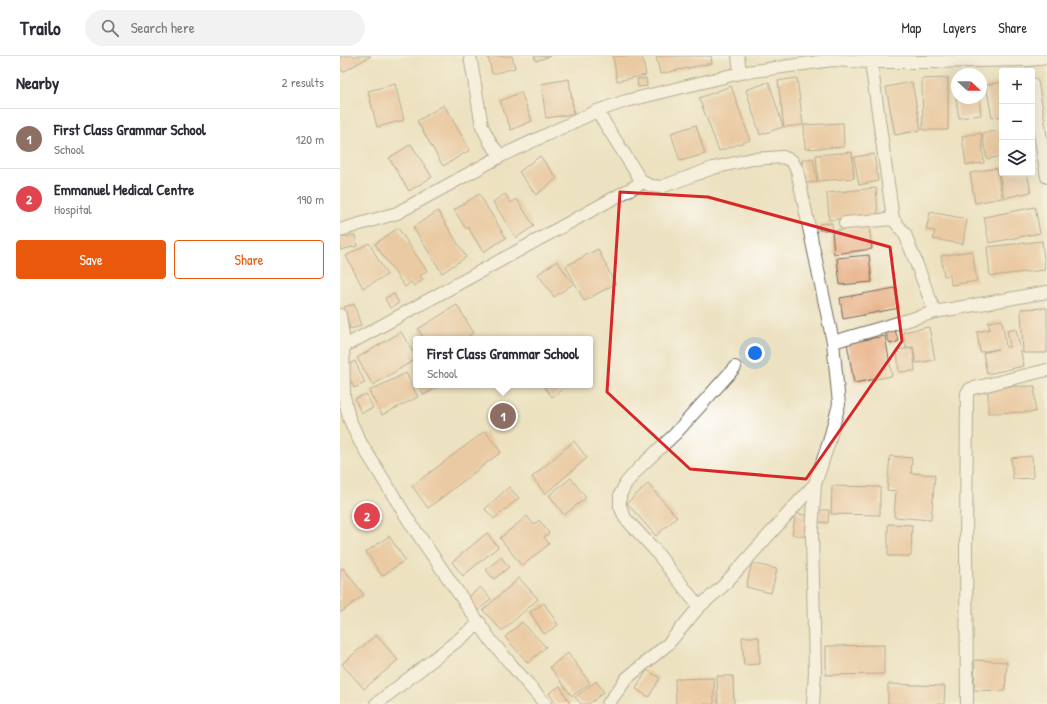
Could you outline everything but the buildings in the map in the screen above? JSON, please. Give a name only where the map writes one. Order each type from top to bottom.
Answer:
[{"type":"street","points":[[470,56],[482,126],[491,144],[501,156]]},
{"type":"street","points":[[738,56],[740,73]]},
{"type":"street","points":[[340,230],[397,213],[501,156],[597,111],[626,100],[740,73],[832,60],[1029,65],[1047,58]]},
{"type":"street","points":[[871,62],[893,219],[905,234],[935,312]]},
{"type":"street","points":[[1035,103],[1047,177]]},
{"type":"street","points":[[597,111],[642,182],[652,186],[661,188],[713,168],[752,158],[783,157],[792,161],[797,170],[833,342],[839,404],[830,442],[815,484],[812,534],[815,672],[813,704]]},
{"type":"street","points":[[343,347],[643,182]]},
{"type":"street","points":[[845,223],[893,219]]},
{"type":"street","points":[[833,342],[935,312],[1047,292]]},
{"type":"street","points":[[340,315],[343,336],[342,395],[349,418],[359,440],[412,524],[492,642],[545,704]]},
{"type":"street","points":[[699,607],[654,549],[626,518],[620,506],[620,495],[626,483],[640,467],[675,434],[735,366]]},
{"type":"street","points":[[967,704],[967,393],[970,389],[1047,370]]},
{"type":"street","points":[[608,704],[627,678],[668,644],[699,607],[723,586],[815,484]]},
{"type":"street","points":[[376,704],[480,623]]},
{"type":"highlighted area","points":[[620,192],[708,197],[890,247],[902,341],[806,479],[690,469],[607,392]]},
{"type":"place","name":"First Class Grammar School","points":[[503,416]]},
{"type":"place","name":"Emmanuel Medical Centre","points":[[367,516]]}]
